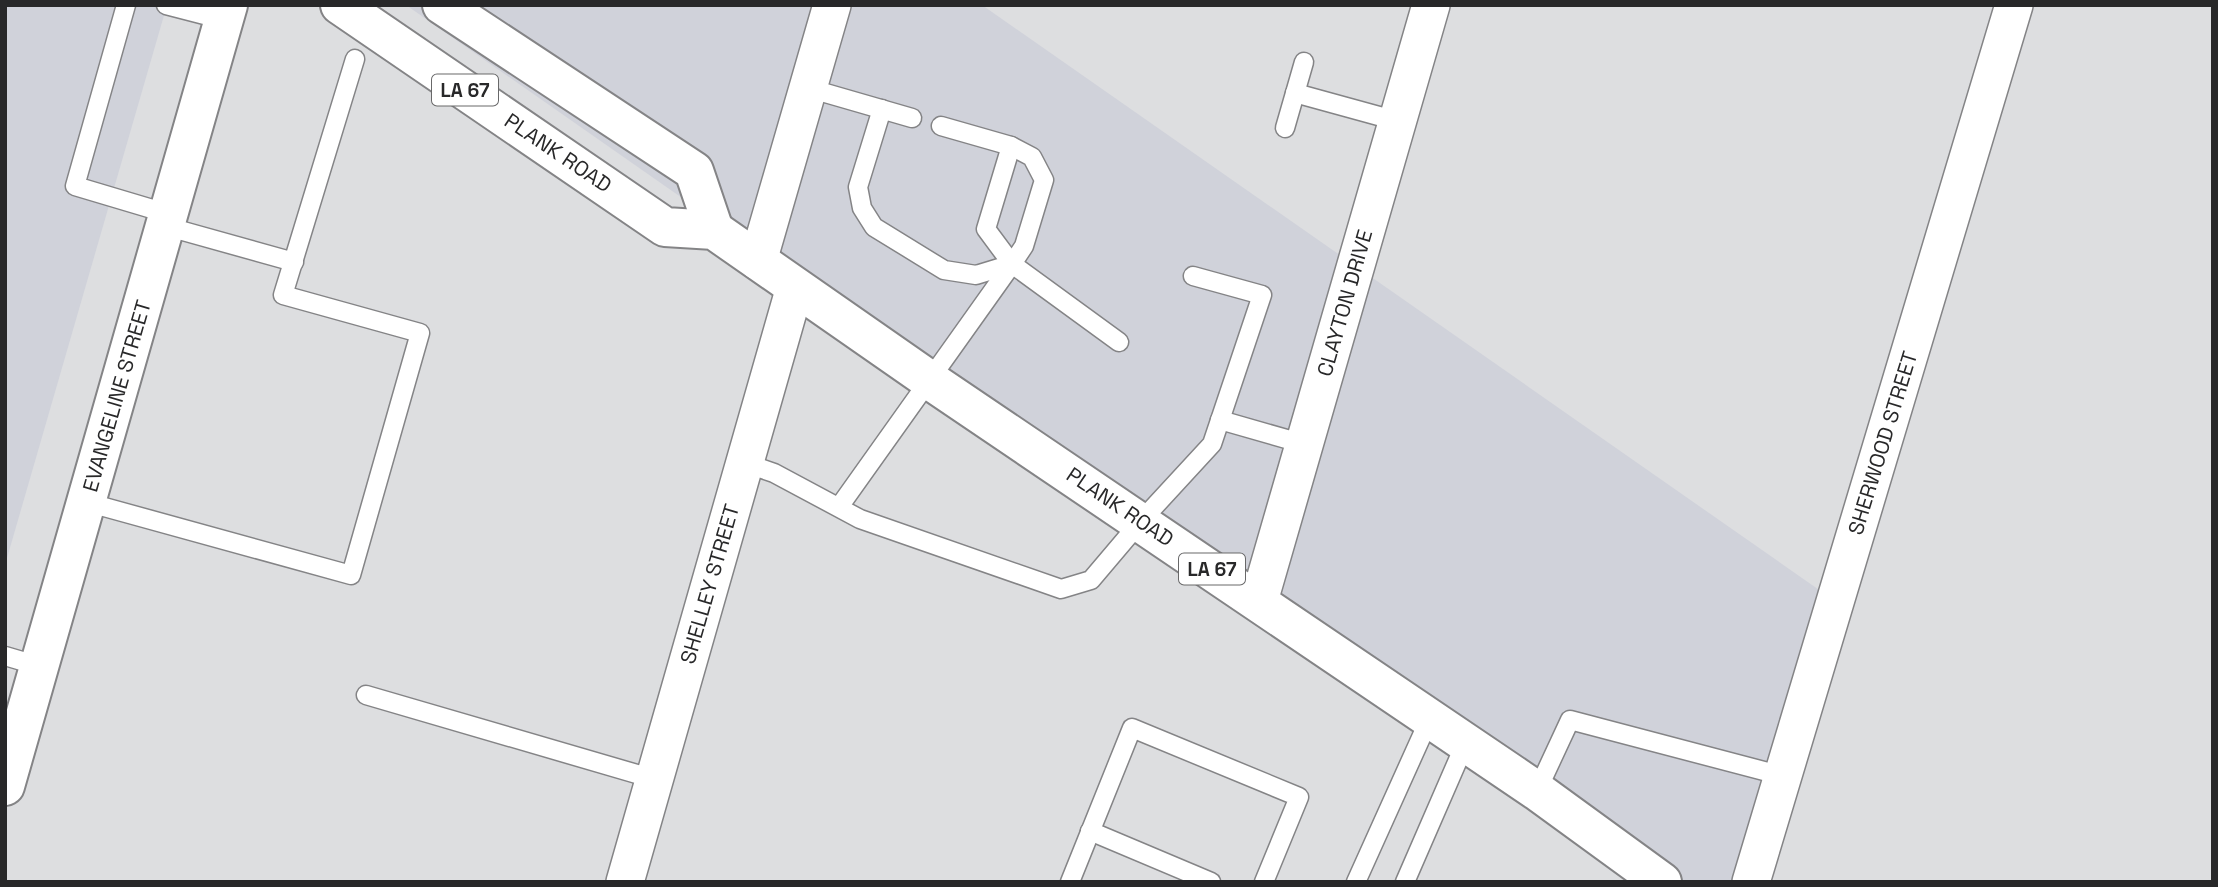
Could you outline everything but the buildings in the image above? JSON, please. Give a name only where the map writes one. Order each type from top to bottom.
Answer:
[{"type":"main road","name":"PLANK ROAD","points":[[340,5],[665,227],[714,230],[928,379],[1537,791],[1662,882]]},
{"type":"main road","name":"LA 67","points":[[465,12],[694,171],[714,230]]},
{"type":"main road","name":"EVANGELINE STREET","points":[[5,786],[22,661],[86,502],[226,13]]},
{"type":"street","points":[[758,261],[832,5]]},
{"type":"street","name":"CLAYTON DRIVE","points":[[1259,601],[1431,5]]},
{"type":"street","name":"SHERWOOD STREET","points":[[1751,882],[2014,5]]},
{"type":"street","name":"SHELLEY STREET","points":[[625,882],[795,286]]},
{"type":"lane","points":[[126,5],[75,186],[294,262]]},
{"type":"lane","points":[[166,5],[226,13]]},
{"type":"lane","points":[[86,502],[351,575],[420,333],[283,295],[355,59]]},
{"type":"lane","points":[[1285,128],[1304,62]]},
{"type":"lane","points":[[808,88],[912,118]]},
{"type":"lane","points":[[1295,93],[1397,121]]},
{"type":"lane","points":[[882,109],[858,187],[862,208],[874,227],[944,270],[976,275],[1012,264]]},
{"type":"lane","points":[[839,507],[1024,246],[1044,180],[1032,157],[1011,146],[941,126]]},
{"type":"lane","points":[[1011,146],[986,229],[1012,264],[1119,342]]},
{"type":"lane","points":[[745,463],[774,473],[860,519],[1061,589],[1091,580],[1212,444],[1262,295],[1193,276]]},
{"type":"lane","points":[[1220,420],[1304,444]]},
{"type":"lane","points":[[366,695],[654,779]]},
{"type":"lane","points":[[1356,882],[1429,720]]},
{"type":"lane","points":[[1537,791],[1570,720],[1783,776]]},
{"type":"lane","points":[[1070,882],[1132,728],[1299,797],[1264,882]]},
{"type":"lane","points":[[1405,882],[1465,744]]},
{"type":"lane","points":[[1090,831],[1211,882]]},
{"type":"shaded area","points":[[5,5],[167,5],[5,565]]},
{"type":"shaded area","points":[[406,5],[982,5],[1835,601],[1751,882],[1661,882]]}]
